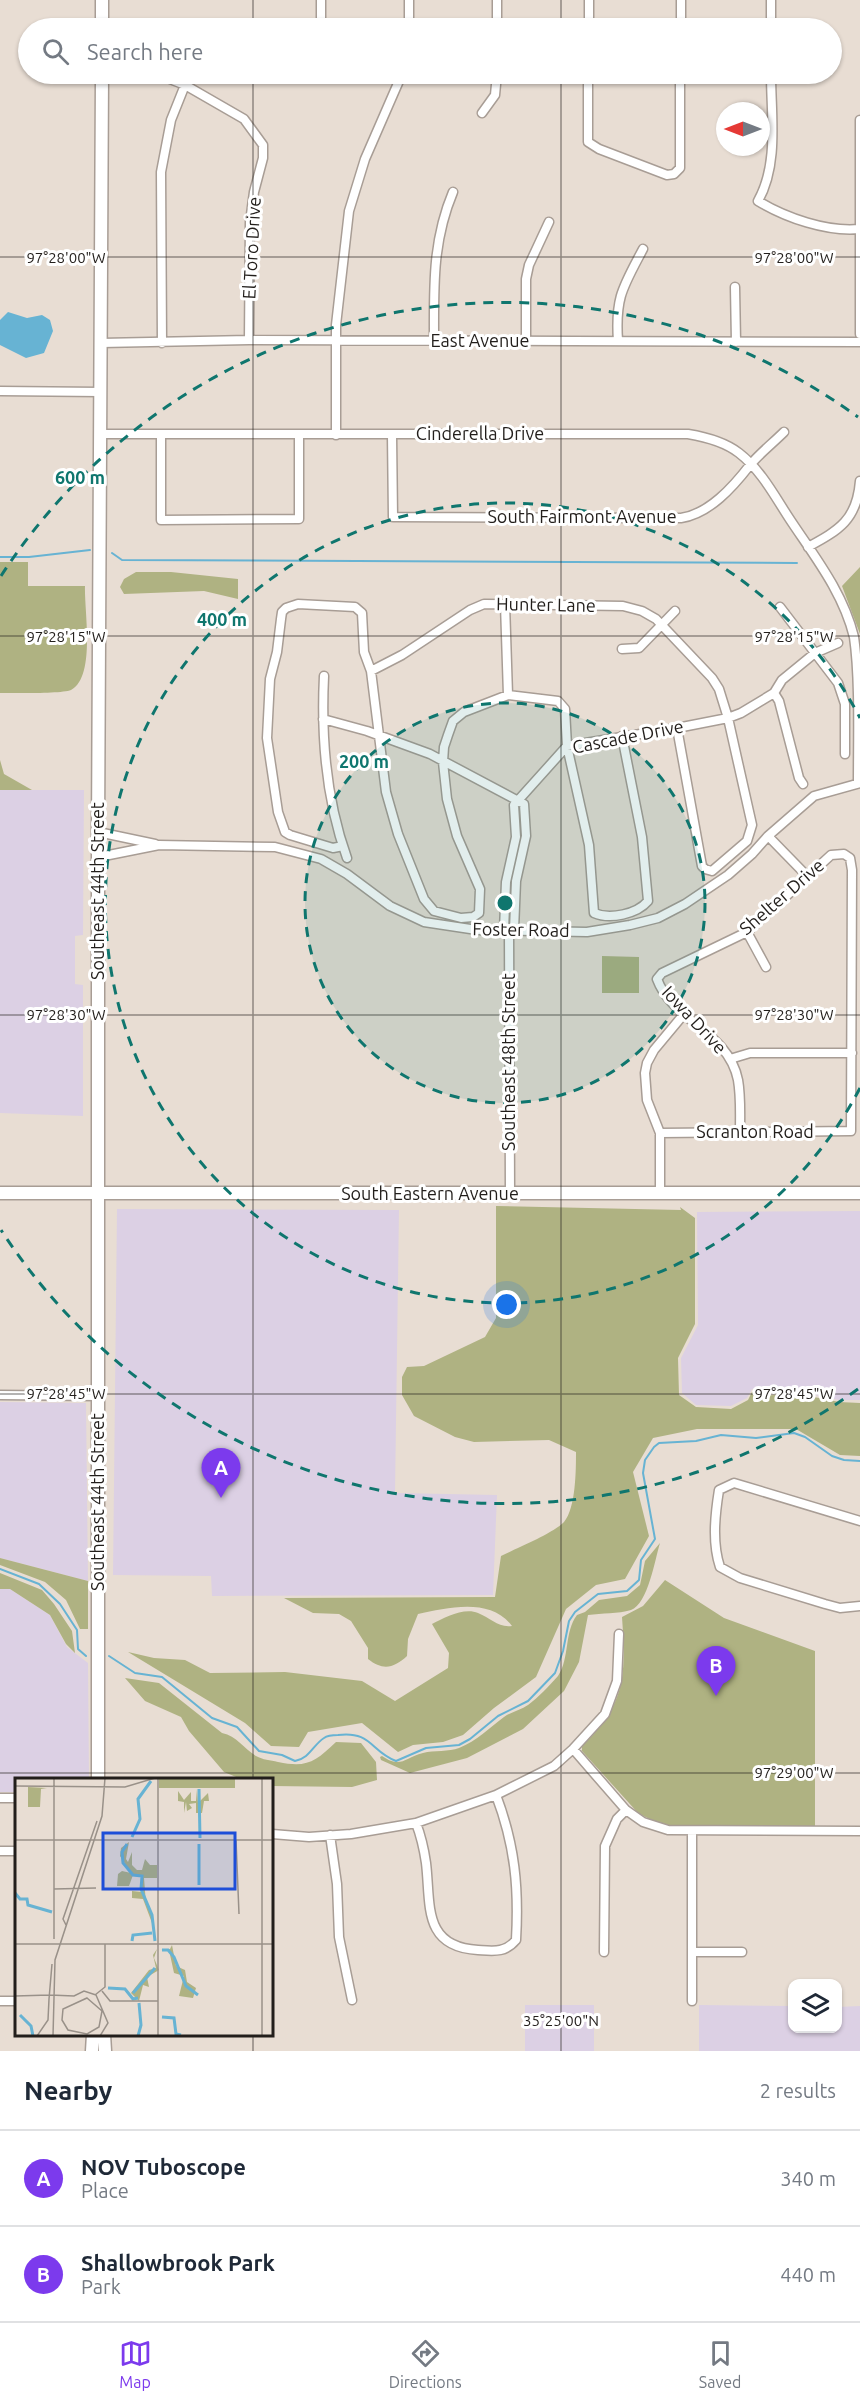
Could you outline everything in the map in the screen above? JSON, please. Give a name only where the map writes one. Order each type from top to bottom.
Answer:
[{"type":"main road","points":[[102,0],[102,18]]},
{"type":"main road","name":"Southeast 44th Street","points":[[98,1778],[100,1194],[98,832],[102,84]]},
{"type":"main road","name":"South Eastern Avenue","points":[[0,1193],[860,1193]]},
{"type":"main road","points":[[92,2051],[93,2036]]},
{"type":"main road","points":[[104,2036],[105,2051]]},
{"type":"street","points":[[321,0],[321,18]]},
{"type":"street","points":[[409,0],[409,18]]},
{"type":"street","points":[[497,0],[497,18]]},
{"type":"street","points":[[589,0],[589,18]]},
{"type":"street","points":[[681,0],[681,18]]},
{"type":"street","points":[[771,0],[771,18]]},
{"type":"street","points":[[336,435],[338,292],[349,211],[353,191],[365,159],[398,84]]},
{"type":"street","points":[[482,113],[495,95],[496,84]]},
{"type":"street","points":[[588,84],[588,142],[599,149],[667,176],[674,174],[680,168],[680,84]]},
{"type":"street","points":[[771,84],[770,169],[766,187],[758,201],[771,209],[825,228],[844,230],[859,228]]},
{"type":"street","points":[[162,343],[161,172],[171,120],[185,85]]},
{"type":"street","name":"El Toro Drive","points":[[185,85],[244,118],[264,145],[264,158],[254,192],[250,222],[249,340]]},
{"type":"street","points":[[860,120],[860,334]]},
{"type":"street","points":[[434,341],[437,243],[444,214],[453,192]]},
{"type":"street","points":[[526,341],[526,279],[529,265],[549,222]]},
{"type":"street","points":[[618,341],[619,295],[643,249]]},
{"type":"street","points":[[735,287],[736,342]]},
{"type":"street","name":"East Avenue","points":[[101,343],[249,340],[860,342]]},
{"type":"street","points":[[0,391],[101,392]]},
{"type":"street","name":"South Fairmont Avenue","points":[[392,435],[393,517],[692,516],[712,505],[744,476],[751,465],[784,432]]},
{"type":"street","name":"Cinderella Drive","points":[[100,434],[688,434],[707,438],[726,446],[739,453],[760,474],[828,576],[844,607],[854,638],[858,670],[859,783]]},
{"type":"street","points":[[161,434],[161,520],[299,519],[299,434]]},
{"type":"street","points":[[808,547],[839,530],[856,504],[860,481]]},
{"type":"street","name":"Hunter Lane","points":[[371,671],[402,655],[477,607],[491,603],[623,606],[650,614],[716,683],[728,718],[748,799],[752,831],[747,841],[717,868],[708,870],[702,866],[677,728]]},
{"type":"street","points":[[343,846],[333,848],[290,835],[285,832],[281,823],[268,744],[267,712],[281,619],[286,608],[298,604],[355,607],[360,610],[363,619],[364,652],[371,671],[378,736],[391,813],[424,899],[434,911],[461,918],[473,917],[479,913],[480,889],[451,818],[443,762],[444,747],[453,721],[465,712],[508,694],[558,701],[565,709],[567,746],[589,845],[594,913],[602,916],[635,911],[648,901],[642,837],[621,736]]},
{"type":"street","points":[[506,604],[508,694]]},
{"type":"street","points":[[780,607],[838,683],[845,704],[845,754]]},
{"type":"street","points":[[622,649],[639,648],[675,611]]},
{"type":"street","name":"Cascade Drive","points":[[518,800],[567,746],[728,718],[741,713],[774,693],[782,680],[815,652],[838,643]]},
{"type":"street","points":[[324,676],[323,719],[328,785],[347,858]]},
{"type":"street","points":[[774,693],[779,701],[799,778],[803,784]]},
{"type":"street","points":[[323,719],[430,754],[518,800]]},
{"type":"street","name":"Foster Road","points":[[98,832],[159,845],[275,846],[321,859],[347,874],[390,906],[424,922],[477,930],[587,932],[658,918],[709,890],[752,854],[768,836],[814,796],[859,783]]},
{"type":"street","name":"Southeast 48th Street","points":[[510,1194],[509,930],[506,882],[516,837],[514,805],[518,800]]},
{"type":"street","points":[[768,836],[807,877]]},
{"type":"street","name":"Foster Road","points":[[99,857],[159,845]]},
{"type":"street","name":"Shelter Drive","points":[[657,979],[662,972],[747,932],[831,855],[844,854],[850,858],[852,870],[852,1053]]},
{"type":"street","points":[[747,932],[766,967]]},
{"type":"street","name":"Iowa Drive","points":[[657,979],[660,986],[684,1014],[718,1041],[730,1059],[738,1079],[740,1132]]},
{"type":"street","points":[[660,1193],[660,1133],[647,1100],[645,1086],[647,1063],[684,1014]]},
{"type":"street","points":[[730,1059],[750,1053],[852,1053]]},
{"type":"street","name":"Scranton Road","points":[[660,1133],[851,1131],[852,1053]]},
{"type":"street","points":[[0,1395],[98,1396]]},
{"type":"street","points":[[860,1521],[734,1483],[719,1490],[716,1556],[720,1568],[729,1573],[840,1608],[860,1606]]},
{"type":"street","points":[[273,1834],[309,1837],[416,1822],[496,1795],[554,1766],[573,1749],[604,1714],[612,1696],[619,1665],[619,1634]]},
{"type":"street","points":[[573,1749],[626,1810],[655,1827],[692,1832],[860,1831]]},
{"type":"street","points":[[416,1822],[426,1861],[431,1921],[439,1933],[447,1940],[467,1950],[508,1949],[516,1940],[515,1861],[496,1795]]},
{"type":"street","points":[[603,1952],[604,1846],[617,1820],[626,1810]]},
{"type":"street","points":[[692,1832],[692,2001]]},
{"type":"street","points":[[330,1835],[337,1884],[339,1937],[352,2000]]},
{"type":"street","points":[[692,1952],[742,1952]]},
{"type":"shaded area","points":[[0,790],[84,790],[83,935],[75,936],[75,984],[83,985],[83,1116],[0,1113]]},
{"type":"shaded area","points":[[117,1209],[399,1210],[395,1493],[497,1495],[493,1595],[212,1596],[211,1576],[113,1575]]},
{"type":"shaded area","points":[[860,1211],[860,1400],[839,1400],[794,1391],[762,1393],[752,1389],[747,1398],[731,1406],[696,1405],[682,1393],[681,1358],[698,1325],[697,1212]]},
{"type":"shaded area","points":[[0,1402],[86,1403],[88,1581],[0,1558]]},
{"type":"shaded area","points":[[0,1589],[10,1589],[50,1615],[67,1647],[88,1663],[89,1778],[15,1778],[15,1792],[0,1792]]},
{"type":"shaded area","points":[[525,2005],[594,2005],[594,2051],[525,2051]]},
{"type":"shaded area","points":[[699,2005],[788,2006],[788,2033],[842,2033],[842,2007],[860,2006],[860,2051],[699,2051]]},
{"type":"green space","points":[[0,562],[28,562],[28,586],[85,586],[86,658],[84,672],[79,683],[71,690],[48,693],[0,693]]},
{"type":"green space","points":[[860,567],[860,634],[842,586]]},
{"type":"green space","points":[[136,572],[171,572],[238,579],[238,599],[204,591],[124,594],[120,587],[124,579]]},
{"type":"green space","points":[[0,760],[4,774],[32,790],[0,790]]},
{"type":"green space","points":[[602,956],[639,957],[639,993],[602,993]]},
{"type":"green space","points":[[496,1206],[681,1210],[680,1207],[695,1218],[695,1324],[678,1358],[679,1395],[696,1407],[731,1409],[748,1400],[752,1392],[763,1396],[794,1393],[839,1402],[860,1403],[860,1456],[840,1455],[796,1429],[697,1429],[653,1438],[633,1472],[649,1536],[625,1579],[596,1585],[566,1609],[536,1677],[494,1708],[463,1735],[443,1742],[413,1745],[398,1752],[362,1723],[308,1732],[299,1747],[271,1746],[245,1723],[128,1652],[154,1658],[185,1660],[210,1673],[285,1672],[362,1681],[395,1701],[448,1668],[449,1653],[432,1624],[467,1611],[478,1613],[503,1626],[512,1626],[503,1617],[480,1608],[442,1609],[418,1614],[408,1639],[407,1656],[398,1663],[384,1666],[368,1659],[368,1648],[351,1621],[339,1614],[313,1613],[284,1598],[495,1597],[501,1556],[559,1527],[568,1516],[574,1488],[576,1452],[549,1440],[474,1442],[455,1437],[414,1416],[402,1395],[402,1377],[407,1367],[424,1366],[485,1337],[496,1318]]},
{"type":"green space","points":[[660,1543],[650,1580],[637,1606],[621,1612],[588,1615],[579,1662],[564,1691],[523,1729],[467,1758],[410,1773],[381,1760],[382,1756],[398,1762],[423,1753],[459,1748],[477,1738],[507,1715],[532,1702],[555,1680],[562,1669],[570,1629],[577,1615],[585,1612],[599,1600],[627,1596],[640,1585],[645,1561]]},
{"type":"green space","points":[[0,1558],[88,1581],[88,1629],[80,1629],[66,1600],[45,1582],[0,1565]]},
{"type":"green space","points":[[0,1573],[42,1590],[72,1631],[75,1653],[66,1644],[50,1615],[10,1589],[0,1589]]},
{"type":"green space","points":[[665,1580],[724,1618],[815,1651],[815,1826],[678,1827],[657,1823],[638,1813],[582,1751],[582,1746],[597,1731],[607,1716],[620,1688],[624,1656],[622,1617],[643,1606]]},
{"type":"green space","points":[[125,1678],[159,1683],[222,1733],[232,1737],[251,1753],[264,1759],[288,1764],[304,1764],[316,1759],[336,1742],[361,1743],[376,1762],[377,1780],[352,1787],[273,1786],[273,1778],[239,1778],[224,1772],[189,1731],[181,1717],[145,1701]]},
{"type":"water","points":[[8,312],[27,318],[42,315],[50,320],[53,331],[44,353],[26,358],[0,345],[0,320]]},
{"type":"waterway","points":[[0,557],[29,557],[90,550]]},
{"type":"waterway","points":[[112,553],[122,560],[797,563]]},
{"type":"waterway","points":[[109,1656],[135,1673],[162,1677],[212,1718],[237,1727],[259,1751],[282,1755],[295,1761],[308,1754],[324,1738],[332,1735],[358,1736],[396,1761],[426,1748],[459,1745],[498,1716],[528,1701],[555,1673],[563,1651],[569,1621],[575,1612],[598,1594],[627,1591],[639,1580],[641,1560],[655,1539],[643,1473],[645,1460],[659,1443],[696,1441],[721,1435],[756,1438],[794,1433],[805,1437],[832,1456],[844,1460],[860,1461]]},
{"type":"waterway","points":[[0,1569],[39,1584],[60,1604],[77,1630],[78,1649],[86,1656]]},
{"type":"place","name":"NOV Tuboscope","points":[[221,1498]]},
{"type":"place","name":"Shallowbrook Park","points":[[716,1696]]}]
